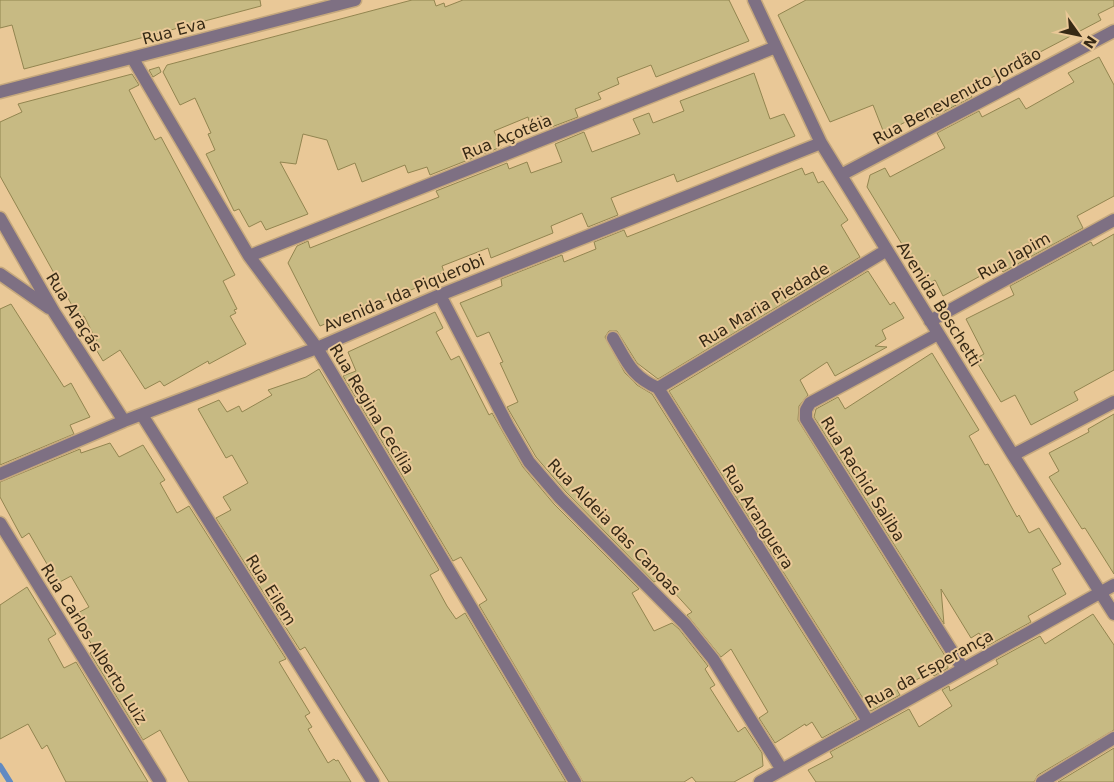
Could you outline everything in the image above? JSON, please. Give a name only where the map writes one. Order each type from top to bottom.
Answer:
[{"type":"street","name":"Rua Eva","points":[[0,92],[355,0]]},
{"type":"street","name":"Avenida Boschetti","points":[[759,2],[776,47],[821,143],[1013,455],[1114,614]]},
{"type":"street","name":"Rua Benevenuto Jordão","points":[[841,176],[1114,31]]},
{"type":"street","name":"Rua Açotéia","points":[[249,256],[776,47]]},
{"type":"street","name":"Rua Regina Cecília","points":[[133,58],[249,256],[317,348],[575,782]]},
{"type":"street","name":"Avenida Ida Piquerobi","points":[[0,474],[124,421],[317,348],[440,295],[821,143]]},
{"type":"street","name":"Rua Araçás","points":[[0,218],[54,312],[124,421]]},
{"type":"street","name":"Rua Japim","points":[[930,321],[1114,220]]},
{"type":"street","name":"Rua Maria Piedade","points":[[658,388],[887,250]]},
{"type":"street","points":[[0,274],[54,312]]},
{"type":"street","name":"Rua Aldeia das Canoas","points":[[440,295],[508,426],[529,462],[560,498],[685,624],[713,659],[782,770]]},
{"type":"street","name":"Rua Rachid Saliba","points":[[938,334],[810,403],[806,410],[806,419],[963,669]]},
{"type":"street","points":[[613,338],[634,375],[643,382],[658,388]]},
{"type":"street","name":"Rua Aranguera","points":[[658,388],[868,721]]},
{"type":"street","points":[[1013,455],[1114,402]]},
{"type":"street","name":"Rua Eilem","points":[[142,414],[372,782]]},
{"type":"street","name":"Rua Carlos Alberto Luiz","points":[[0,524],[160,782]]},
{"type":"street","name":"Rua da Esperança","points":[[760,782],[1114,585]]},
{"type":"street","points":[[1042,782],[1114,738]]},
{"type":"building","points":[[0,0],[260,0],[261,6],[24,69],[12,25],[0,28]]},
{"type":"building","points":[[412,0],[434,0],[436,6],[444,3],[445,7],[463,0],[729,0],[749,41],[656,77],[651,65],[617,78],[619,84],[598,93],[601,99],[575,109],[578,117],[549,128],[541,116],[529,121],[528,117],[494,131],[501,147],[430,175],[427,167],[408,173],[405,165],[362,182],[355,163],[338,170],[327,140],[303,134],[296,164],[280,162],[308,214],[266,230],[261,221],[249,227],[239,209],[234,211],[206,154],[215,150],[208,134],[211,133],[195,98],[180,105],[163,72],[167,65]]},
{"type":"building","points":[[806,0],[1114,0],[1114,6],[1098,14],[1101,20],[968,90],[972,97],[929,119],[925,112],[884,133],[873,105],[830,122],[778,15]]},
{"type":"building","points":[[1099,57],[1114,85],[1114,196],[1077,216],[1083,228],[1003,272],[999,266],[943,296],[935,280],[927,285],[867,187],[870,175],[885,168],[890,177],[945,148],[937,133],[979,111],[982,117],[1019,98],[1026,109],[1074,82],[1068,73]]},
{"type":"building","points":[[159,67],[161,72],[153,77],[149,70]]},
{"type":"building","points":[[754,73],[770,119],[784,114],[795,136],[677,182],[674,174],[611,198],[618,215],[588,227],[582,213],[551,226],[553,233],[491,258],[488,248],[442,266],[444,272],[430,278],[431,282],[320,326],[288,263],[297,246],[308,241],[310,248],[439,197],[436,191],[507,163],[509,169],[527,162],[531,173],[562,162],[555,144],[584,132],[592,152],[640,134],[633,119],[649,113],[653,123],[684,111],[680,101]]},
{"type":"building","points":[[132,74],[139,85],[129,90],[155,140],[161,137],[235,275],[223,281],[237,309],[234,310],[236,313],[230,316],[246,344],[209,364],[208,361],[164,386],[160,381],[145,389],[120,350],[103,361],[94,346],[98,344],[84,316],[79,318],[0,176],[0,122],[22,112],[18,104]]},
{"type":"building","points":[[802,168],[805,175],[813,172],[818,183],[823,181],[848,220],[841,225],[860,257],[658,379],[637,363],[617,331],[609,331],[605,337],[625,373],[637,385],[652,394],[857,719],[822,738],[812,722],[806,726],[805,724],[775,743],[759,718],[768,712],[731,649],[721,657],[687,615],[692,612],[661,578],[654,582],[566,492],[536,457],[507,407],[518,402],[500,363],[503,362],[489,332],[477,337],[460,303],[502,286],[501,279],[562,255],[564,262],[596,249],[594,242],[624,230],[627,237]]},
{"type":"building","points":[[1114,234],[1114,370],[1074,392],[1078,400],[1031,425],[1015,395],[1001,402],[975,359],[984,354],[966,319],[1014,295],[1010,286],[1091,242],[1093,246]]},
{"type":"building","points":[[868,271],[890,305],[894,302],[904,318],[882,330],[886,339],[875,346],[887,347],[835,376],[827,362],[800,380],[808,395],[799,406],[798,420],[947,659],[948,668],[934,676],[931,672],[897,690],[900,695],[871,711],[669,391]]},
{"type":"building","points":[[11,304],[64,387],[71,383],[90,417],[70,425],[74,434],[0,465],[0,309]]},
{"type":"building","points":[[435,312],[443,328],[436,332],[451,360],[459,356],[489,415],[492,413],[523,467],[554,504],[639,589],[632,593],[654,631],[672,623],[679,629],[708,666],[705,669],[715,685],[710,688],[738,732],[745,727],[762,753],[763,766],[734,782],[696,782],[692,777],[684,782],[583,782],[479,605],[487,600],[461,557],[453,561],[343,376],[356,371],[348,352]]},
{"type":"building","points":[[932,353],[979,430],[969,436],[985,465],[988,464],[1017,517],[1019,515],[1029,533],[1039,528],[1061,564],[1052,569],[1066,594],[1028,616],[1031,622],[987,646],[979,633],[971,638],[941,589],[944,624],[814,417],[816,409],[838,397],[845,409]]},
{"type":"building","points":[[319,369],[439,570],[430,575],[447,606],[456,619],[465,613],[566,782],[389,782],[305,647],[300,650],[216,518],[231,510],[223,497],[248,483],[232,455],[226,458],[198,409],[219,400],[227,412],[239,406],[242,412],[272,395],[268,390],[306,377]]},
{"type":"building","points":[[1114,414],[1114,574],[1085,528],[1082,529],[1049,477],[1059,471],[1049,453],[1089,432],[1088,429]]},
{"type":"building","points":[[110,443],[119,457],[143,445],[165,480],[160,483],[177,513],[189,506],[286,659],[279,662],[310,713],[305,716],[312,727],[308,729],[328,763],[334,759],[338,760],[351,782],[189,782],[160,730],[143,740],[90,653],[95,650],[74,615],[89,607],[71,576],[58,583],[29,533],[22,538],[0,497],[0,482],[80,449],[81,453]]},
{"type":"building","points":[[27,587],[56,634],[48,639],[64,668],[76,662],[148,782],[66,782],[47,745],[42,749],[28,724],[0,739],[0,605]]},
{"type":"building","points":[[1093,614],[1114,645],[1114,730],[1038,775],[1034,782],[816,782],[808,770],[833,757],[830,752],[909,709],[919,727],[952,706],[942,690],[949,686],[950,691],[998,664],[996,660],[1040,636],[1045,644]]},
{"type":"building","points":[[1114,748],[1114,782],[1058,782]]},
{"type":"waterway","points":[[0,766],[10,782]]}]
